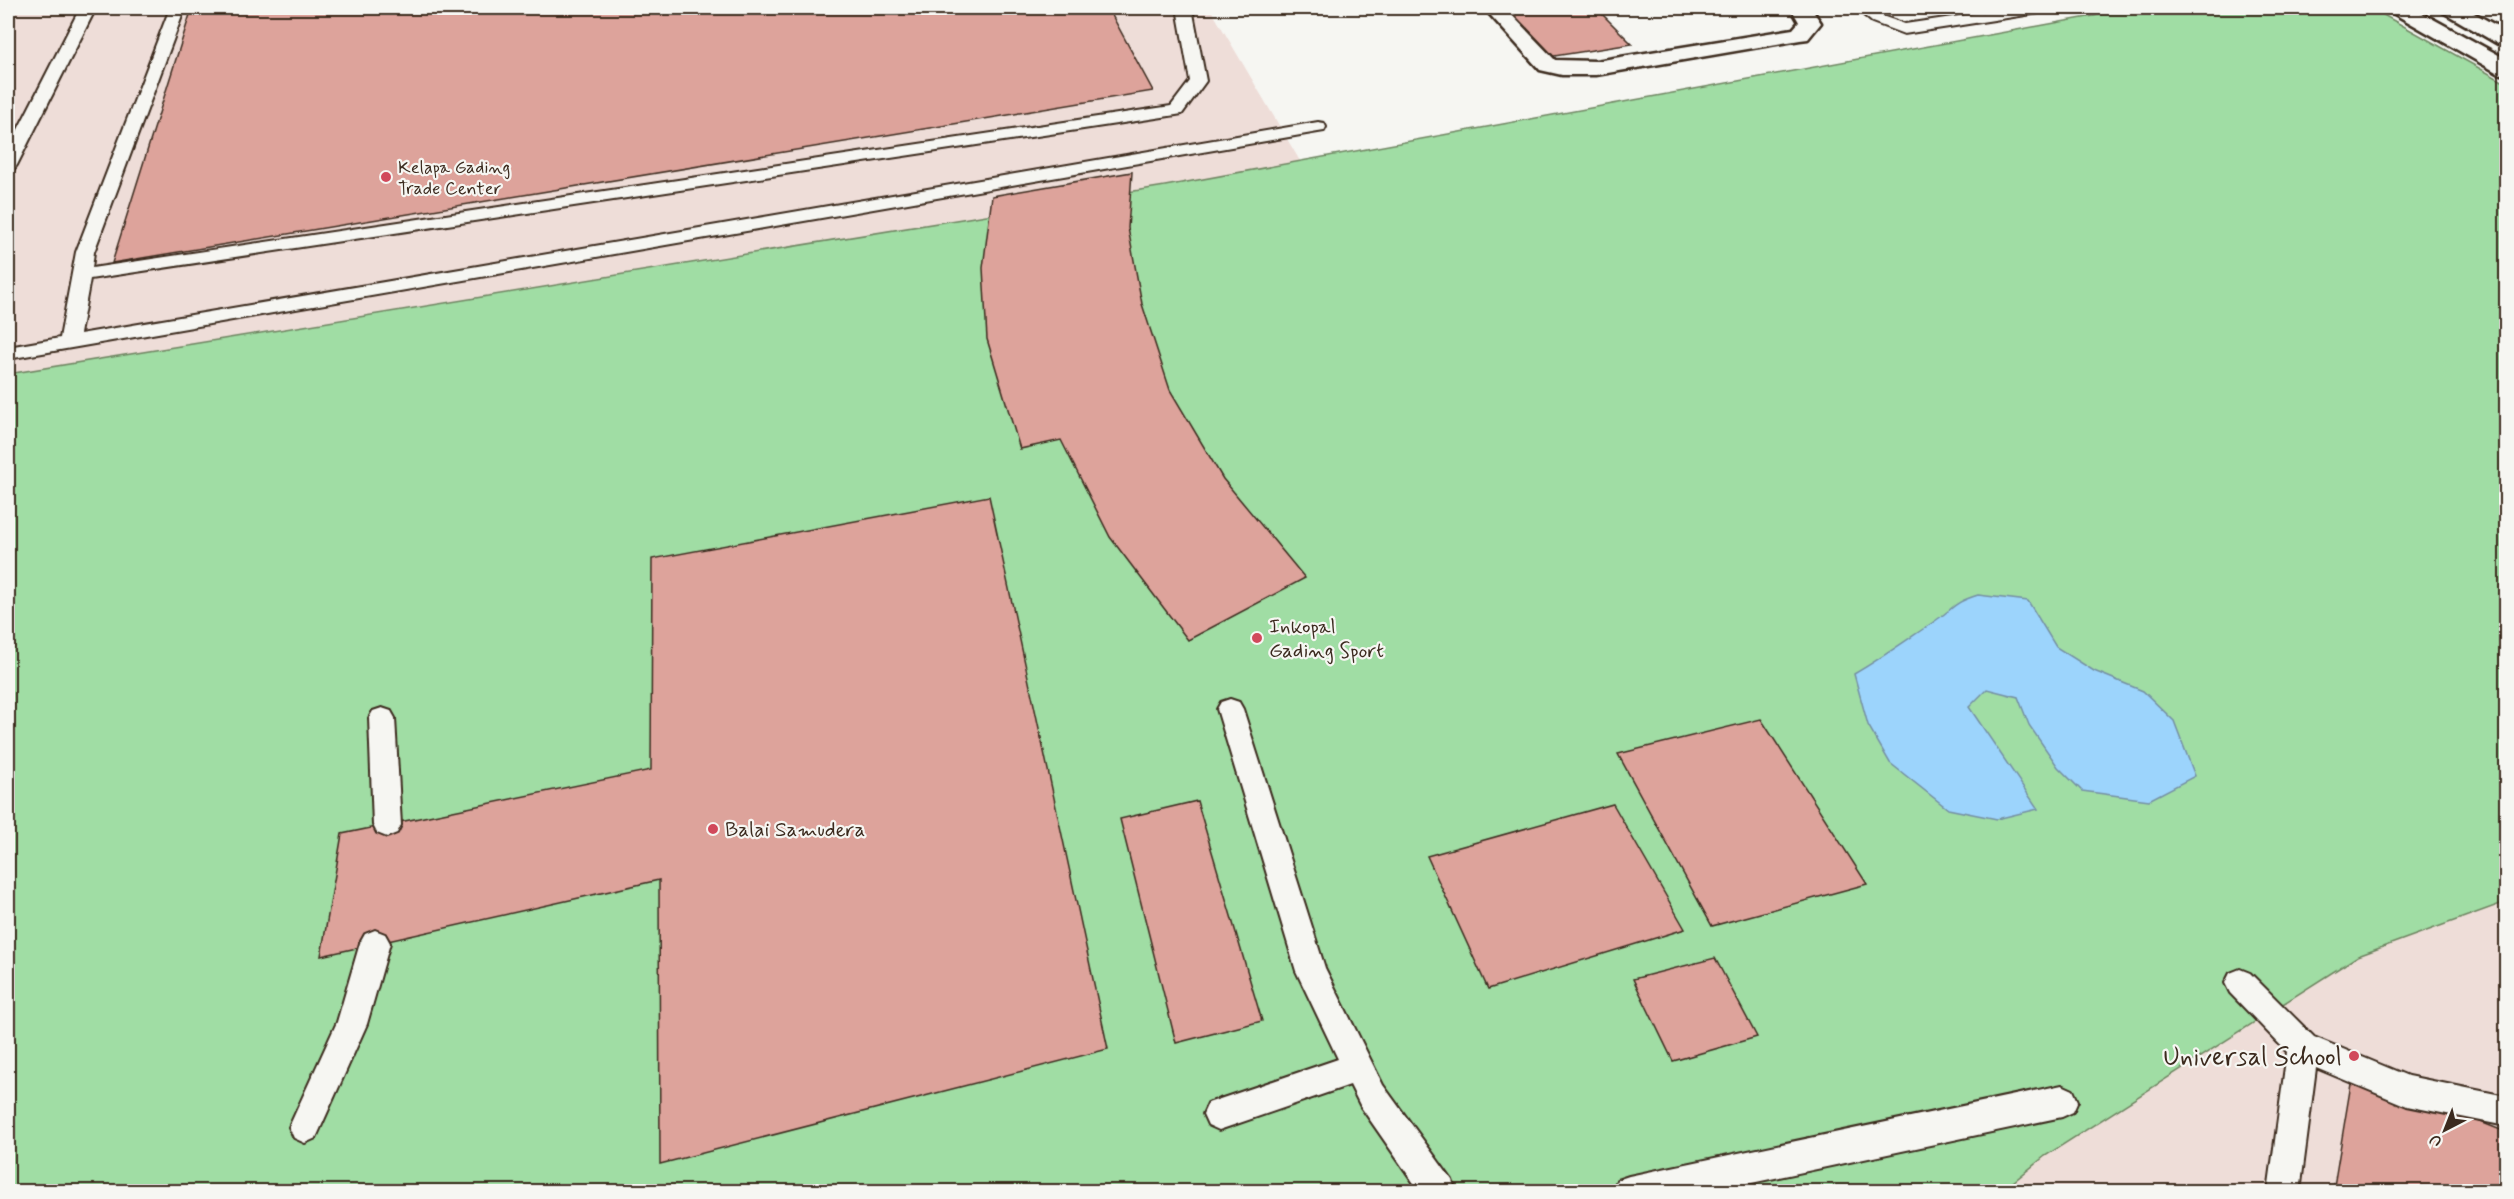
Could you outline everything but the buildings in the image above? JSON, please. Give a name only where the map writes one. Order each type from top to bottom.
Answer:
[{"type":"street","points":[[1494,8],[1548,65],[1562,68],[1596,68],[1800,34],[1810,23],[1801,8]]},
{"type":"street","points":[[2398,8],[2506,68]]},
{"type":"street","points":[[2450,8],[2506,39]]},
{"type":"lane","points":[[8,165],[88,8]]},
{"type":"lane","points":[[69,342],[85,252],[177,8]]},
{"type":"lane","points":[[81,275],[1176,110],[1198,81],[1184,8]]},
{"type":"lane","points":[[1863,8],[1877,19],[1904,29],[2039,8]]},
{"type":"lane","points":[[8,353],[1318,127]]},
{"type":"lane","points":[[1230,709],[1311,971],[1372,1096],[1440,1191]]},
{"type":"lane","points":[[382,718],[387,825]]},
{"type":"lane","points":[[305,1127],[351,1024],[375,943]]},
{"type":"lane","points":[[2240,983],[2303,1047],[2408,1091],[2506,1111]]},
{"type":"lane","points":[[2284,1191],[2303,1047]]},
{"type":"lane","points":[[1219,1113],[1358,1067]]},
{"type":"lane","points":[[1629,1191],[2062,1101]]},
{"type":"shaded area","points":[[8,8],[1210,8],[1300,161],[1165,186],[8,374]]},
{"type":"shaded area","name":"Universal School","points":[[2506,902],[2506,1191],[2002,1192],[2045,1156],[2358,956]]},
{"type":"green space","name":"Inkopal Gading Sport","points":[[2137,8],[2371,8],[2506,83],[2506,902],[2358,956],[2045,1156],[2002,1191],[8,1192],[8,374],[1165,186]]},
{"type":"water","points":[[1978,595],[2028,601],[2056,647],[2094,671],[2143,691],[2174,721],[2195,776],[2149,800],[2082,791],[2058,767],[2029,725],[2018,697],[1987,689],[1969,707],[2038,809],[1997,819],[1948,809],[1890,763],[1868,725],[1854,674],[1875,662],[1959,603]]},
{"type":"place","name":"Kelapa Gading Trade Center","points":[[386,177]]},
{"type":"place","name":"Inkopal Gading Sport","points":[[1257,638]]},
{"type":"place","name":"Balai Samudera","points":[[713,829]]},
{"type":"place","name":"Universal School","points":[[2354,1056]]}]
